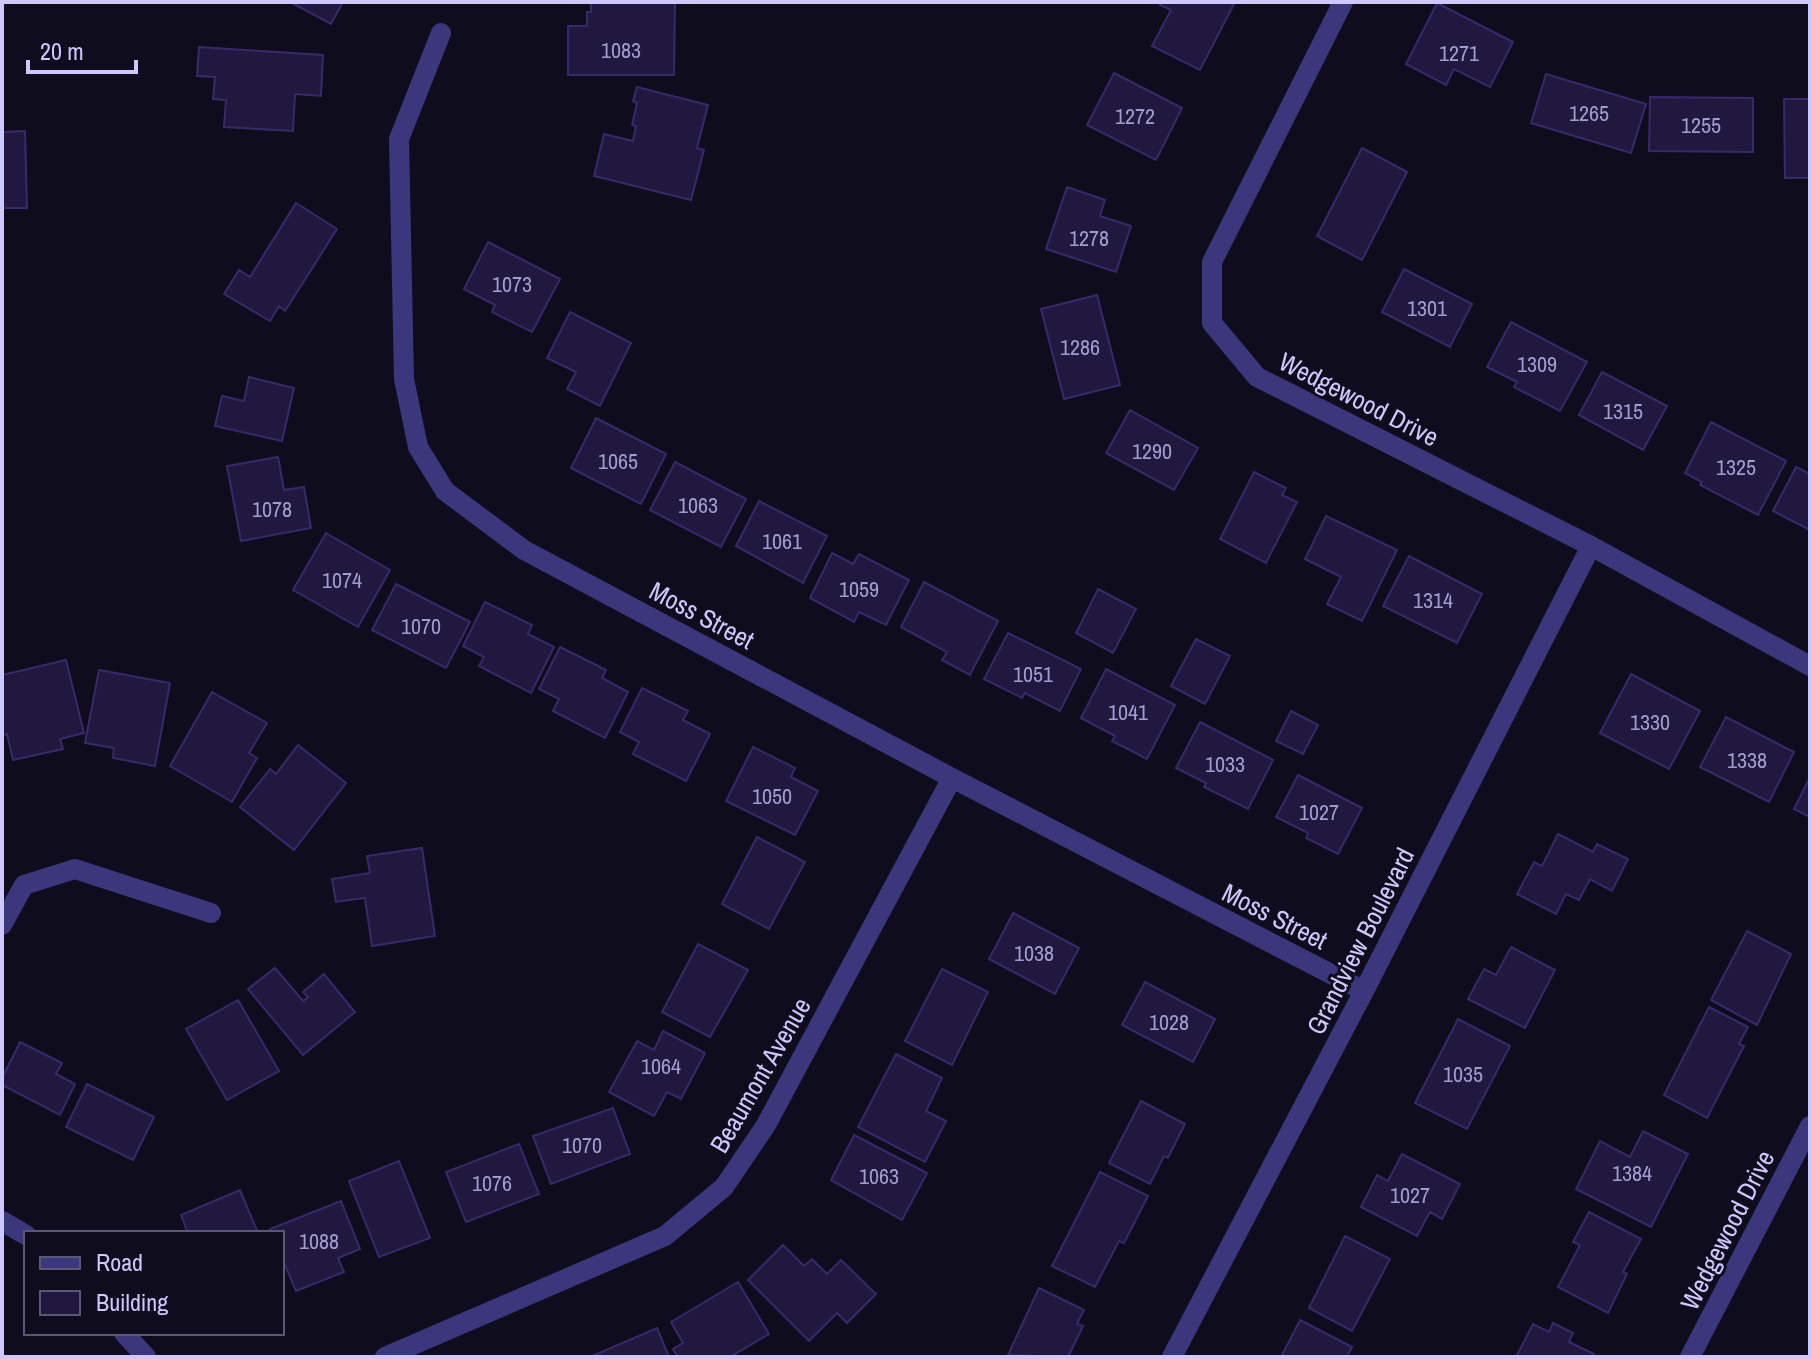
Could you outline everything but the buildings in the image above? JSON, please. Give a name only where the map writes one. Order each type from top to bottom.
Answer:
[{"type":"street","name":"Wedgewood Drive","points":[[1343,2],[1212,262],[1212,323],[1257,377],[1591,546],[1810,666]]},
{"type":"street","name":"Moss Street","points":[[441,33],[399,139],[404,379],[418,447],[445,491],[524,550],[952,778],[1364,991]]},
{"type":"street","name":"Grandview Boulevard","points":[[1172,1357],[1364,991],[1591,546]]},
{"type":"street","name":"Beaumont Avenue","points":[[385,1357],[665,1236],[724,1187],[766,1125],[952,778]]},
{"type":"street","points":[[2,925],[24,885],[75,869],[211,913]]},
{"type":"street","name":"Wedgewood Drive","points":[[1690,1357],[1810,1126]]},
{"type":"street","points":[[2,1221],[24,1234]]},
{"type":"street","points":[[126,1335],[146,1357]]}]
